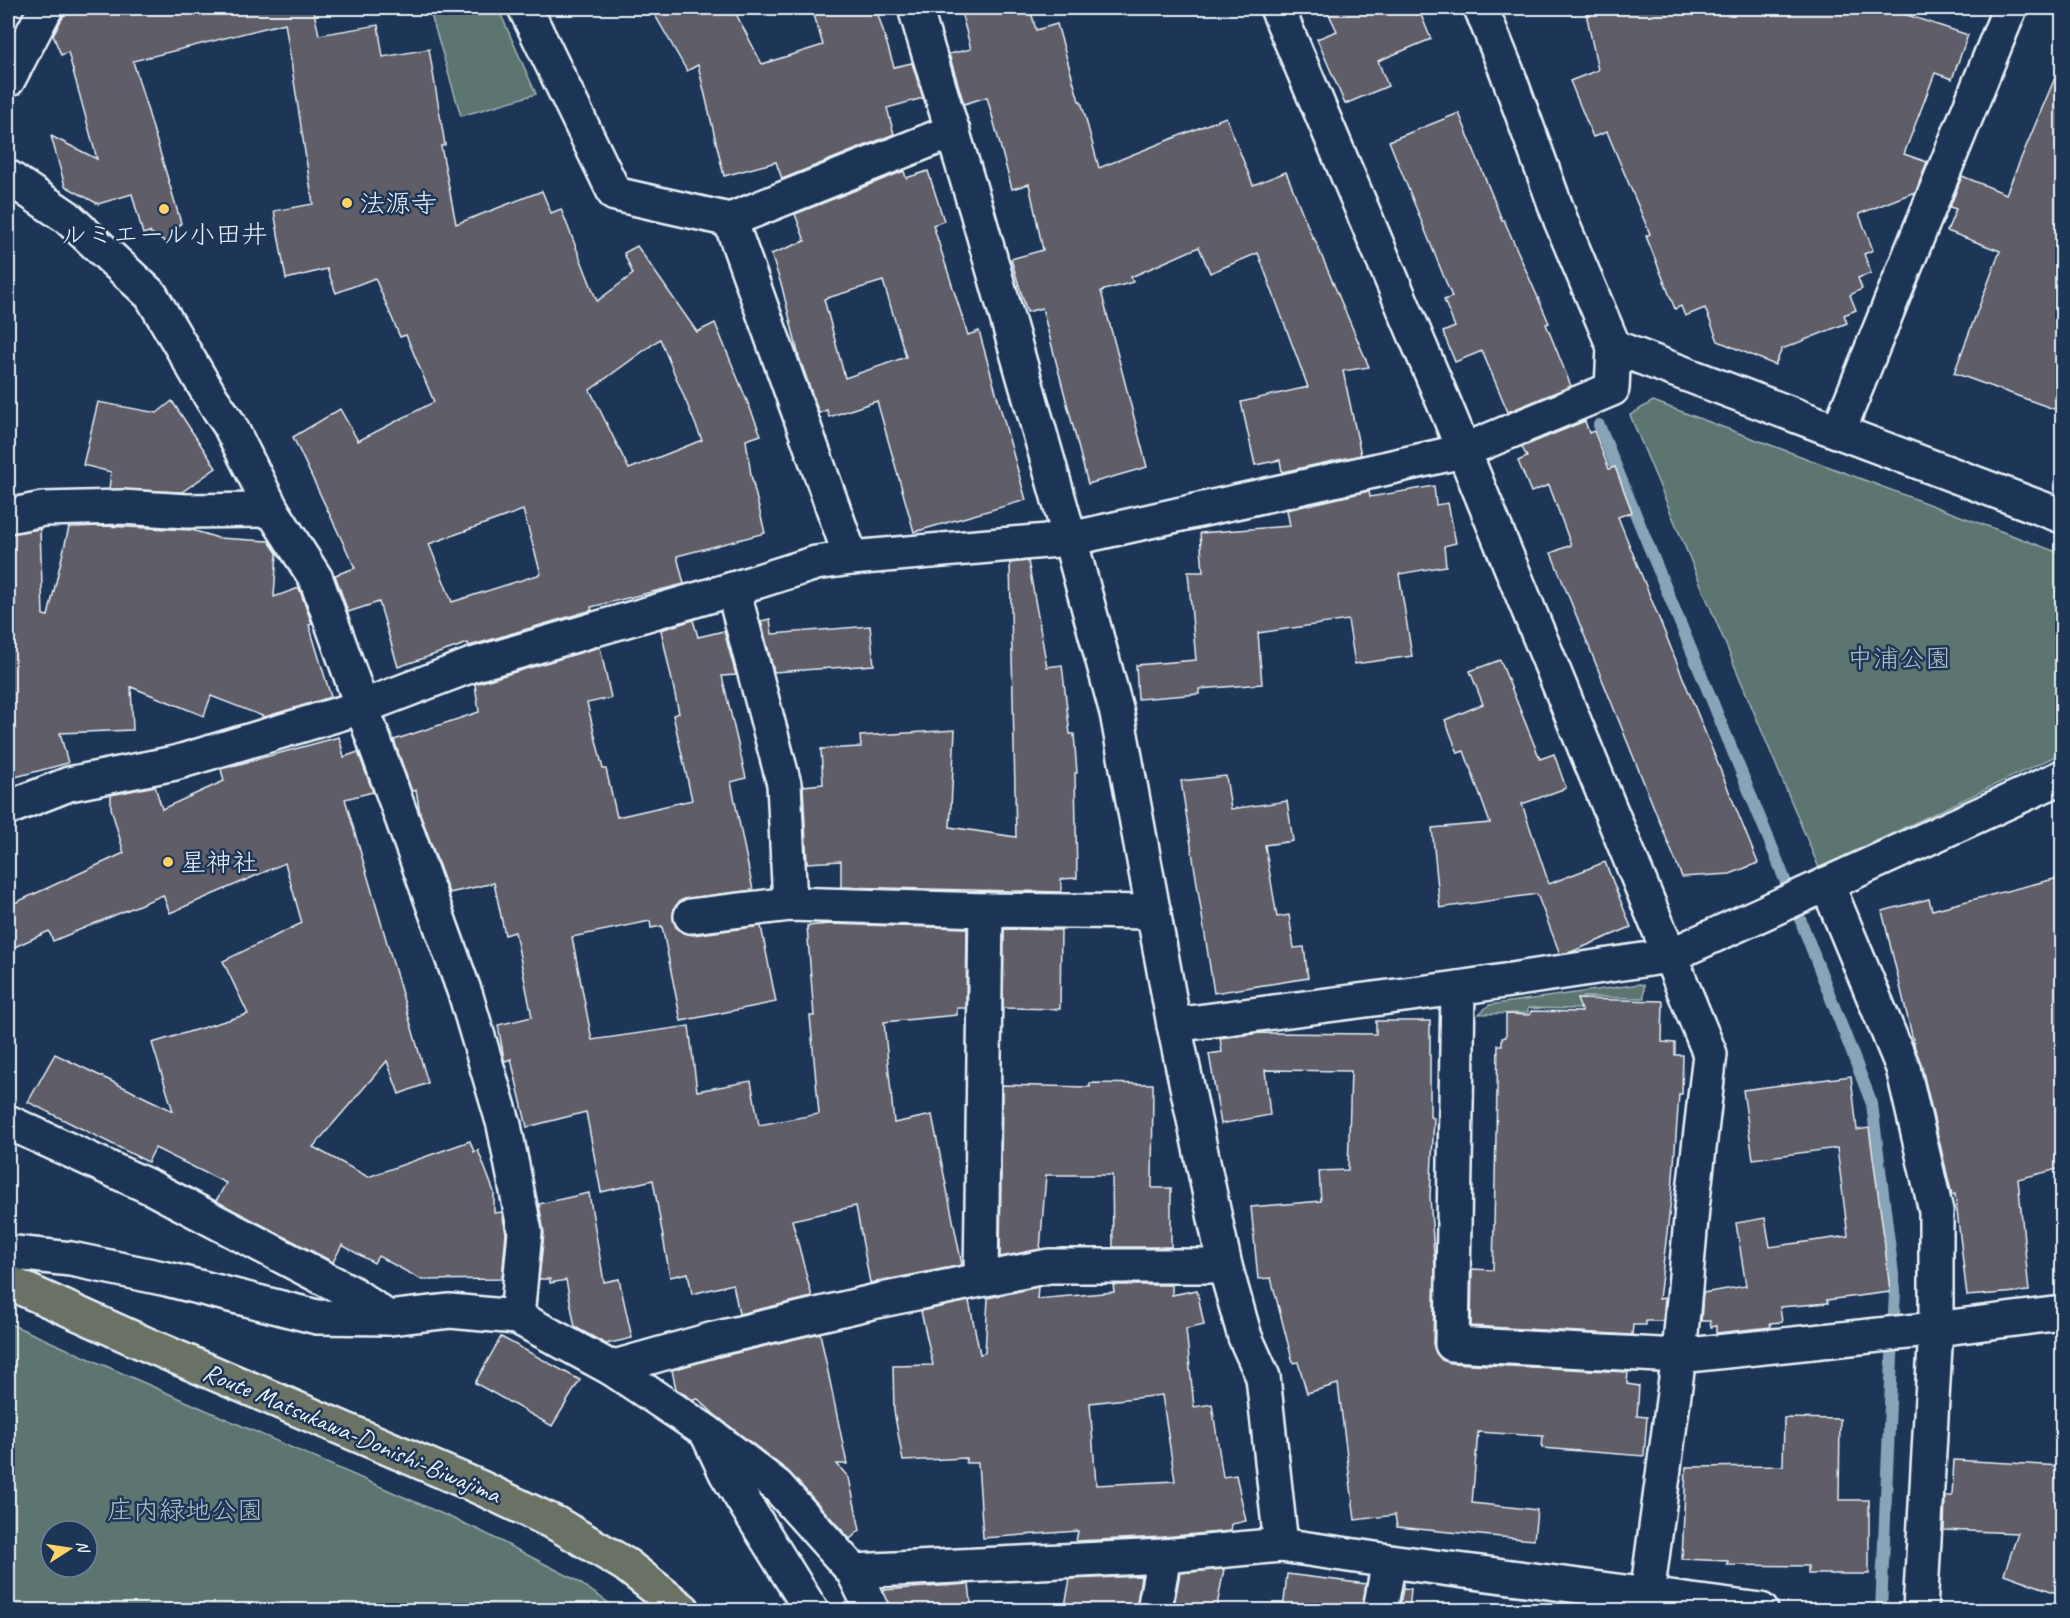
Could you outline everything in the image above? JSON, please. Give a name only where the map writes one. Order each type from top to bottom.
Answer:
[{"type":"main road","name":"Route Matsukawa-Donishi-Biwajima","points":[[8,1282],[479,1487],[557,1524],[626,1565],[683,1611]]},
{"type":"street","points":[[8,80],[46,8]]},
{"type":"street","points":[[525,8],[615,194],[729,220],[953,131]]},
{"type":"street","points":[[915,8],[953,131],[1070,539],[1117,713],[1174,1025],[1225,1266],[1245,1337],[1263,1377],[1281,1545]]},
{"type":"street","points":[[1277,8],[1463,451],[1710,1054],[1692,1208],[1679,1356],[1647,1603]]},
{"type":"street","points":[[8,808],[69,784],[175,763],[362,708],[472,665],[816,563],[1070,539],[1463,451],[1612,389],[1614,346],[1561,221],[1507,72],[1481,8]]},
{"type":"street","points":[[1839,430],[2010,8]]},
{"type":"street","points":[[8,177],[67,217],[151,295],[229,424],[272,510],[316,579],[466,996],[504,1125],[525,1232],[517,1317]]},
{"type":"street","points":[[729,220],[851,558]]},
{"type":"street","points":[[1614,346],[2062,516]]},
{"type":"street","points":[[8,516],[44,509],[122,507],[187,511],[272,510]]},
{"type":"street","points":[[733,589],[784,784],[790,904]]},
{"type":"street","points":[[1174,1025],[1458,988],[1669,956],[2062,777]]},
{"type":"street","points":[[1820,888],[1903,1068],[1936,1212],[1936,1329],[1920,1611]]},
{"type":"street","points":[[691,916],[790,904],[1154,912]]},
{"type":"street","points":[[981,1279],[986,910]]},
{"type":"street","points":[[1458,988],[1452,1344],[1679,1356],[1936,1329],[2062,1313]]},
{"type":"street","points":[[8,1122],[152,1188],[352,1293],[388,1318]]},
{"type":"street","points":[[8,1254],[71,1259],[167,1279],[316,1317],[388,1318],[450,1311],[517,1317],[611,1368],[707,1432],[777,1486],[853,1571],[872,1611]]},
{"type":"street","points":[[611,1368],[714,1339],[1049,1266],[1225,1266]]},
{"type":"street","points":[[707,1432],[726,1473],[811,1611]]},
{"type":"street","points":[[853,1571],[1164,1556],[1281,1545],[1647,1603],[1761,1611]]},
{"type":"street","points":[[1154,1611],[1164,1556]]},
{"type":"street","points":[[1380,1611],[1389,1561]]},
{"type":"green space","points":[[429,8],[498,8],[536,94],[461,116]]},
{"type":"green space","name":"中浦公園","points":[[1653,401],[2062,554],[2062,747],[2060,754],[1819,868],[1630,415]]},
{"type":"green space","points":[[1644,985],[1644,998],[1583,997],[1581,1009],[1528,1008],[1528,1013],[1479,1014],[1489,1005]]},
{"type":"green space","name":"庄内緑地公園","points":[[8,1323],[479,1530],[574,1579],[619,1610],[8,1610]]},
{"type":"building","points":[[65,8],[313,8],[319,35],[378,25],[383,57],[429,49],[445,145],[441,146],[456,224],[542,191],[551,213],[561,209],[597,301],[633,274],[624,253],[637,246],[697,332],[715,323],[761,435],[746,440],[751,475],[765,533],[677,556],[684,584],[591,607],[592,610],[469,646],[468,643],[398,667],[379,602],[348,612],[335,575],[355,568],[293,437],[340,409],[358,441],[434,402],[406,335],[400,337],[375,278],[336,293],[327,269],[286,279],[274,211],[313,204],[285,23],[133,61],[181,223],[168,243],[149,232],[143,234],[132,194],[98,204],[65,186],[51,136],[97,159],[68,52],[61,55],[53,35],[63,17]],"holes":[[[660,339],[702,440],[629,469],[590,390]],[[523,510],[541,574],[452,602],[429,544]]]},
{"type":"building","points":[[651,8],[733,8],[762,64],[823,45],[812,8],[876,8],[894,67],[912,63],[923,98],[887,108],[894,134],[782,179],[776,162],[724,176],[698,65],[687,71]]},
{"type":"building","points":[[960,8],[1030,8],[1036,30],[1057,24],[1099,168],[1226,117],[1253,185],[1286,172],[1369,367],[1343,371],[1361,455],[1282,472],[1280,460],[1255,465],[1241,402],[1308,387],[1258,253],[1210,273],[1199,247],[1131,277],[1133,282],[1101,291],[1147,467],[1088,484],[1042,308],[1027,312],[1011,259],[1043,250],[1029,184],[1012,189],[987,97],[964,104],[949,54],[971,49]]},
{"type":"building","points":[[1326,8],[1418,8],[1431,39],[1378,61],[1388,86],[1345,104],[1317,39],[1337,31]]},
{"type":"building","points":[[1585,8],[1886,8],[1968,35],[1952,79],[1935,73],[1904,154],[1927,162],[1915,194],[1912,193],[1859,214],[1873,250],[1864,254],[1871,273],[1858,278],[1862,289],[1850,295],[1856,310],[1844,315],[1847,323],[1782,349],[1775,365],[1718,341],[1705,308],[1685,316],[1681,306],[1675,309],[1646,236],[1650,234],[1607,132],[1593,137],[1570,81],[1598,70]]},
{"type":"building","points":[[2062,61],[2062,412],[1954,373],[2000,251],[1947,231],[1956,209],[1950,207],[1962,176],[2006,194]]},
{"type":"building","points":[[1459,113],[1502,220],[1504,220],[1549,323],[1546,324],[1571,386],[1508,412],[1482,351],[1455,362],[1443,332],[1455,327],[1444,300],[1452,297],[1389,141]]},
{"type":"building","points":[[904,171],[906,178],[928,171],[944,221],[933,225],[968,335],[979,331],[1026,500],[914,532],[877,401],[829,417],[827,410],[819,413],[799,357],[782,287],[771,254],[805,241],[795,214]],"holes":[[[883,281],[906,357],[845,378],[824,299]]]},
{"type":"building","points":[[172,401],[216,468],[182,492],[109,489],[111,472],[83,465],[98,402],[157,413]]},
{"type":"building","points":[[1585,421],[1589,433],[1594,431],[1609,469],[1615,467],[1632,512],[1618,517],[1758,863],[1730,874],[1682,877],[1551,553],[1571,545],[1549,485],[1531,492],[1518,461],[1527,457],[1522,447]]},
{"type":"building","points":[[1434,486],[1436,505],[1448,503],[1456,543],[1444,546],[1446,566],[1399,574],[1412,656],[1355,664],[1348,620],[1258,633],[1262,684],[1199,689],[1199,694],[1138,699],[1136,665],[1196,660],[1188,572],[1203,572],[1200,533],[1290,526],[1287,510],[1369,491],[1370,497]]},
{"type":"building","points":[[103,526],[192,530],[218,538],[269,541],[277,553],[274,597],[299,588],[312,624],[309,625],[331,697],[265,717],[211,696],[204,716],[131,687],[133,730],[60,733],[68,763],[8,779],[8,534],[40,529],[43,615],[48,616],[69,527]]},
{"type":"building","points":[[1028,561],[1047,667],[1062,665],[1070,734],[1074,734],[1077,773],[1075,773],[1077,878],[1061,879],[1061,892],[841,887],[841,861],[807,863],[803,786],[823,784],[821,749],[861,747],[860,736],[955,730],[950,827],[1016,837],[1010,563]]},
{"type":"building","points":[[770,619],[772,634],[870,626],[874,665],[774,672],[761,621]]},
{"type":"building","points":[[693,620],[698,637],[724,631],[736,675],[722,676],[746,778],[731,782],[753,890],[688,898],[680,901],[674,908],[673,919],[676,927],[683,933],[693,935],[761,926],[776,1002],[681,1021],[662,926],[651,928],[650,921],[572,937],[592,1040],[689,1026],[697,1091],[751,1081],[759,1125],[819,1114],[810,1016],[814,1016],[807,926],[830,924],[967,928],[966,1008],[957,1008],[957,1015],[884,1022],[894,1123],[932,1115],[962,1265],[870,1283],[856,1206],[792,1220],[812,1297],[739,1314],[733,1284],[692,1294],[688,1273],[670,1277],[653,1180],[601,1192],[586,1112],[527,1127],[511,1059],[505,1061],[504,1059],[498,1025],[532,1017],[515,932],[505,935],[494,883],[449,893],[420,813],[416,790],[412,792],[394,740],[479,712],[475,684],[600,647],[611,698],[587,703],[617,817],[692,800],[673,715],[679,713],[661,630]]},
{"type":"building","points":[[1500,660],[1540,759],[1554,754],[1566,788],[1522,804],[1549,884],[1605,862],[1631,927],[1571,952],[1560,954],[1537,894],[1440,908],[1432,828],[1490,823],[1464,751],[1458,753],[1445,720],[1483,704],[1470,671]]},
{"type":"building","points":[[339,737],[344,757],[358,752],[373,792],[345,799],[428,1083],[399,1094],[387,1061],[313,1147],[368,1177],[470,1141],[474,1152],[478,1150],[494,1192],[494,1213],[502,1212],[506,1233],[502,1279],[422,1280],[378,1256],[374,1263],[342,1245],[333,1262],[216,1201],[226,1183],[155,1148],[148,1162],[28,1102],[55,1054],[173,1111],[152,1043],[248,1014],[223,961],[302,923],[285,863],[170,913],[163,895],[53,941],[49,931],[8,950],[8,906],[124,853],[111,808],[111,795],[155,786],[162,809],[224,781],[221,769]]},
{"type":"building","points":[[1226,776],[1231,809],[1287,801],[1293,841],[1265,845],[1277,917],[1289,915],[1294,948],[1304,947],[1308,978],[1214,993],[1181,781]]},
{"type":"building","points":[[2062,877],[2062,1168],[2018,1179],[2029,1291],[1967,1296],[1955,1194],[1952,1195],[1882,911],[1929,899],[1932,910]]},
{"type":"building","points":[[1004,929],[1061,930],[1060,1009],[1003,1008]]},
{"type":"building","points":[[1577,999],[1663,1001],[1662,1042],[1675,1043],[1675,1055],[1683,1055],[1682,1094],[1679,1094],[1672,1191],[1659,1299],[1665,1298],[1663,1321],[1646,1321],[1646,1325],[1633,1325],[1632,1335],[1471,1326],[1472,1269],[1493,1270],[1498,1045],[1502,1045],[1502,1038],[1506,1037],[1506,1014],[1530,1015],[1531,1011],[1582,1012]]},
{"type":"building","points":[[1376,1021],[1430,1021],[1430,1117],[1434,1118],[1430,1197],[1435,1267],[1433,1344],[1436,1353],[1442,1360],[1451,1363],[1628,1372],[1627,1384],[1639,1386],[1637,1416],[1647,1417],[1644,1456],[1542,1448],[1543,1436],[1478,1432],[1472,1503],[1537,1510],[1534,1540],[1397,1527],[1395,1515],[1355,1520],[1338,1384],[1307,1393],[1298,1362],[1293,1363],[1271,1278],[1258,1279],[1251,1207],[1321,1201],[1319,1171],[1348,1170],[1351,1071],[1265,1070],[1270,1115],[1221,1124],[1209,1054],[1222,1052],[1220,1038],[1261,1033],[1376,1034]]},
{"type":"building","points":[[1851,1076],[1857,1130],[1869,1128],[1890,1292],[1827,1300],[1828,1303],[1780,1307],[1782,1322],[1770,1323],[1771,1327],[1716,1333],[1716,1326],[1711,1327],[1710,1321],[1701,1321],[1703,1293],[1746,1286],[1736,1223],[1765,1218],[1770,1247],[1848,1236],[1837,1148],[1753,1159],[1743,1090]]},
{"type":"building","points":[[1090,1083],[1153,1084],[1152,1188],[1171,1188],[1171,1247],[1113,1247],[1112,1175],[1046,1175],[1040,1249],[1000,1257],[1002,1085],[1090,1087]]},
{"type":"building","points":[[589,1193],[604,1282],[619,1279],[632,1338],[606,1344],[575,1327],[566,1280],[550,1283],[550,1279],[539,1279],[544,1233],[539,1204]]},
{"type":"building","points":[[1113,1285],[1172,1285],[1172,1295],[1197,1290],[1204,1325],[1186,1329],[1194,1407],[1212,1404],[1223,1477],[1236,1475],[1246,1521],[1232,1524],[1231,1531],[1163,1537],[1076,1541],[1078,1531],[983,1538],[978,1463],[966,1463],[966,1458],[903,1461],[894,1411],[893,1366],[933,1365],[921,1311],[969,1301],[980,1354],[985,1353],[988,1298],[1038,1287],[1037,1299],[1114,1292]],"holes":[[[1162,1395],[1175,1481],[1096,1485],[1090,1403]]]},
{"type":"building","points":[[820,1333],[847,1464],[837,1464],[849,1478],[860,1530],[850,1539],[788,1471],[698,1399],[693,1400],[676,1389],[672,1370]]},
{"type":"building","points":[[501,1337],[580,1380],[552,1426],[475,1383]]},
{"type":"building","points":[[1784,1418],[1840,1419],[1839,1500],[1869,1500],[1869,1574],[1808,1574],[1808,1566],[1727,1565],[1728,1561],[1682,1559],[1686,1467],[1783,1466]]},
{"type":"building","points":[[1954,1460],[2062,1466],[2062,1595],[2004,1574],[2018,1533],[1944,1530],[1945,1496],[1952,1496]]},
{"type":"building","points":[[1224,1569],[1216,1611],[1173,1611],[1180,1573]]},
{"type":"building","points":[[1287,1574],[1366,1584],[1362,1611],[1283,1611]]},
{"type":"building","points":[[1141,1576],[1136,1611],[1064,1611],[1070,1579]]},
{"type":"building","points":[[969,1584],[972,1611],[891,1611],[883,1590]]},
{"type":"building","points":[[1403,1588],[1411,1589],[1409,1611],[1399,1611]]},
{"type":"waterway","points":[[1599,425],[1774,852],[1872,1104],[1895,1290],[1881,1610]]},
{"type":"place","name":"法源寺","points":[[347,203]]},
{"type":"place","name":"ルミエール小田井","points":[[164,209]]},
{"type":"place","name":"星神社","points":[[168,862]]}]
